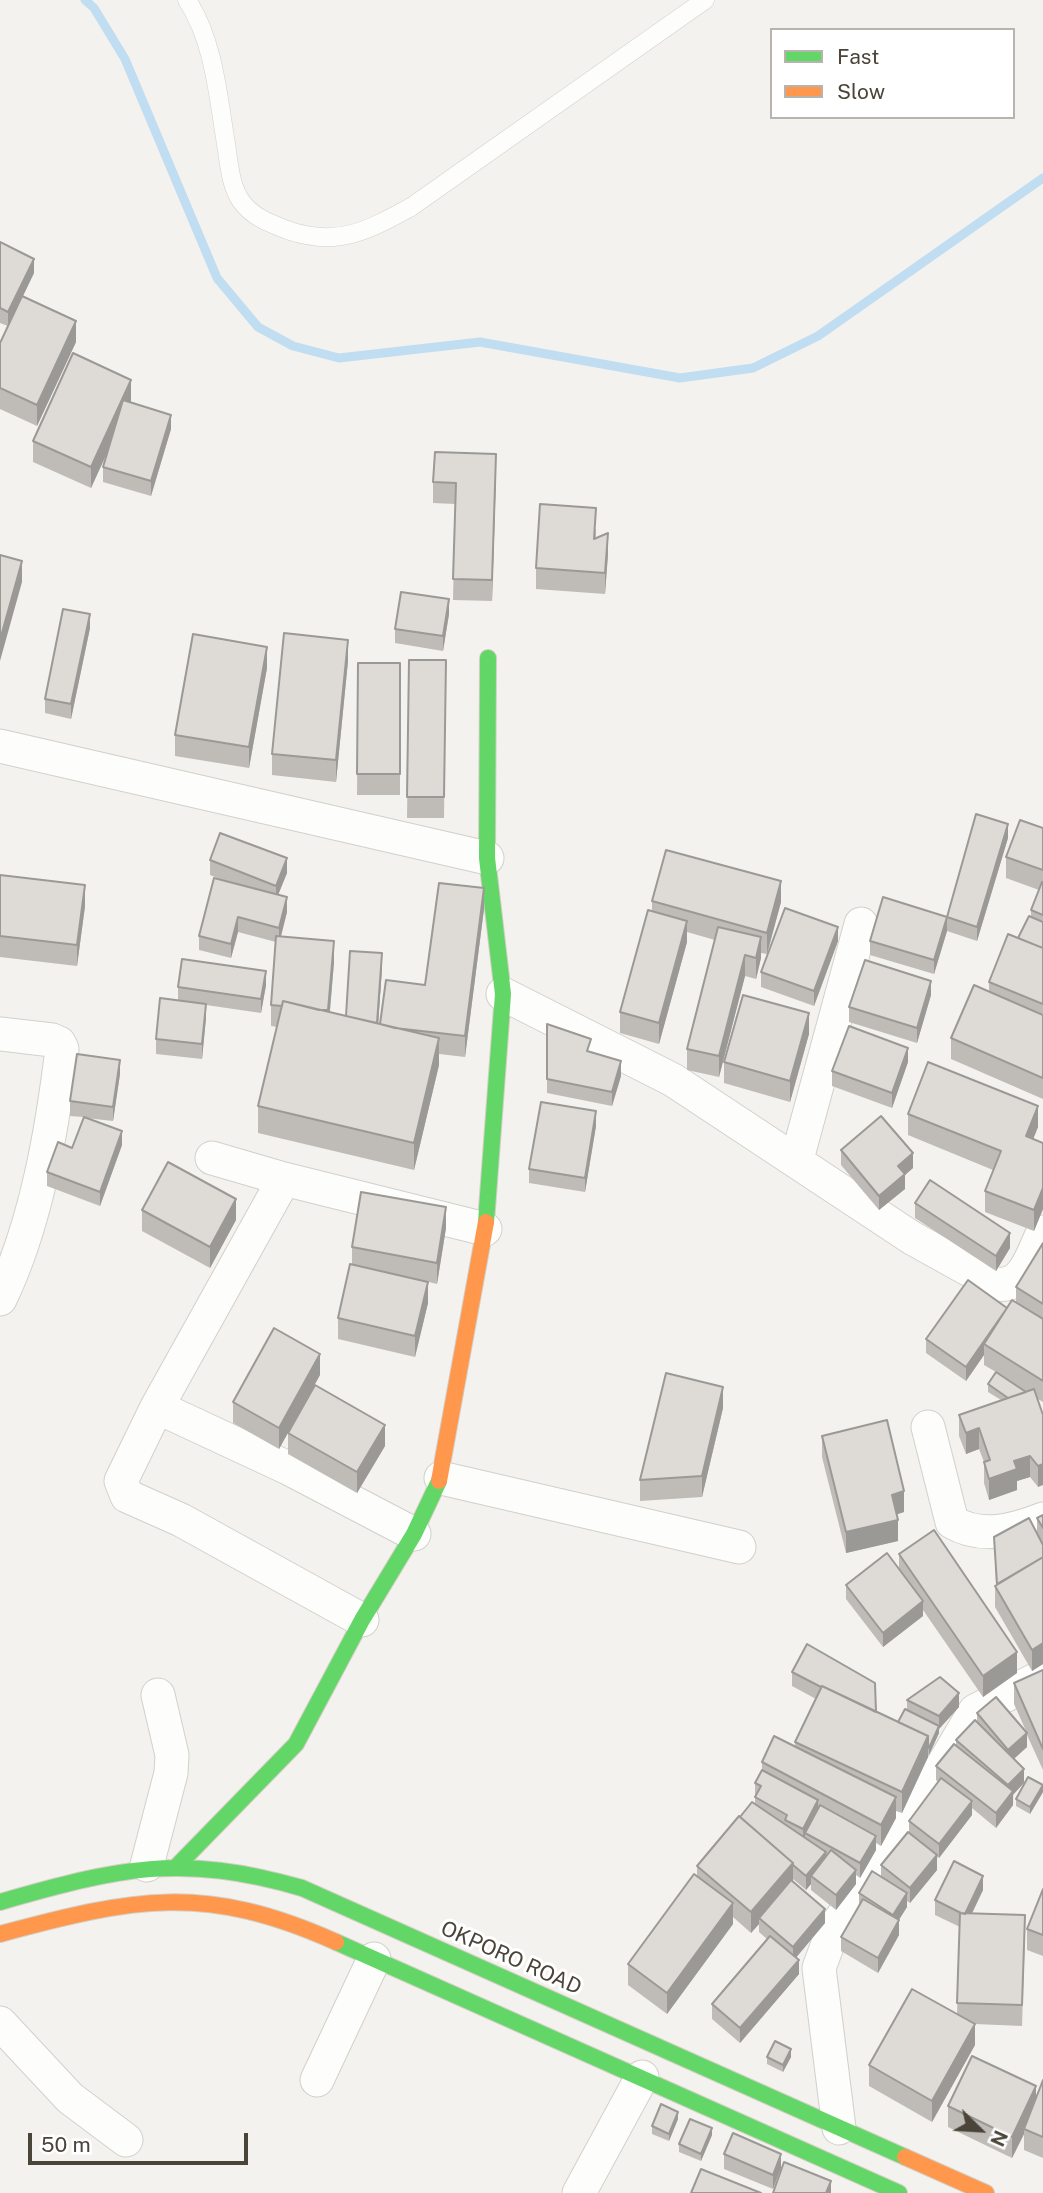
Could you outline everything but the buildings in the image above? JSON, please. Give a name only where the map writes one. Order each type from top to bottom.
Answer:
[{"type":"main road","points":[[162,1865],[230,1815],[296,1744],[362,1620],[414,1534],[441,1478],[485,1229],[503,994],[487,858],[488,658]]},
{"type":"main road","name":"OKPORO ROAD","points":[[0,1902],[116,1870],[162,1865],[228,1867],[302,1888],[986,2193]]},
{"type":"main road","points":[[0,1934],[129,1903],[216,1903],[297,1925],[899,2193]]},
{"type":"street","points":[[0,746],[487,858]]},
{"type":"street","points":[[797,1159],[861,924]]},
{"type":"street","points":[[503,994],[673,1080],[797,1159],[912,1238],[995,1284],[1009,1286],[1017,1281],[1041,1244]]},
{"type":"street","points":[[0,1034],[52,1040],[59,1043],[62,1049],[53,1126],[33,1204],[0,1299]]},
{"type":"street","points":[[212,1158],[284,1179],[485,1229]]},
{"type":"street","points":[[284,1179],[157,1407],[121,1482],[127,1496],[181,1520],[362,1620]]},
{"type":"street","points":[[157,1407],[288,1468],[414,1534]]},
{"type":"street","points":[[928,1427],[952,1522],[969,1532],[1015,1530],[1043,1519]]},
{"type":"street","points":[[441,1478],[739,1547]]},
{"type":"street","points":[[839,2128],[819,1968],[833,1930],[900,1837],[975,1711],[1043,1676]]},
{"type":"street","points":[[158,1695],[170,1741],[171,1773],[162,1865]]},
{"type":"street","points":[[317,2080],[373,1959]]},
{"type":"street","points":[[0,2023],[70,2098],[126,2140]]},
{"type":"street","points":[[579,2193],[642,2077]]},
{"type":"lane","points":[[187,0],[196,13],[213,66],[231,176],[241,201],[263,222],[305,236],[342,238],[375,227],[411,207],[705,0]]},
{"type":"waterway","points":[[85,0],[94,8],[125,59],[217,278],[258,327],[293,346],[339,358],[480,342],[680,378],[753,368],[818,336],[1043,178]]},
{"type":"traffic: fast","points":[[486,1222],[503,994],[487,858],[488,658]]},
{"type":"traffic: fast","points":[[178,1865],[296,1744],[362,1620],[414,1534],[439,1481]]},
{"type":"traffic: fast","points":[[0,1902],[116,1873],[150,1869],[220,1871],[302,1888],[905,2157]]},
{"type":"traffic: fast","points":[[336,1942],[899,2193]]},
{"type":"traffic: slow","points":[[439,1481],[486,1222]]},
{"type":"traffic: slow","points":[[0,1934],[90,1912],[169,1902],[207,1904],[247,1911],[289,1923],[336,1942]]},
{"type":"traffic: slow","points":[[905,2157],[986,2193]]}]
